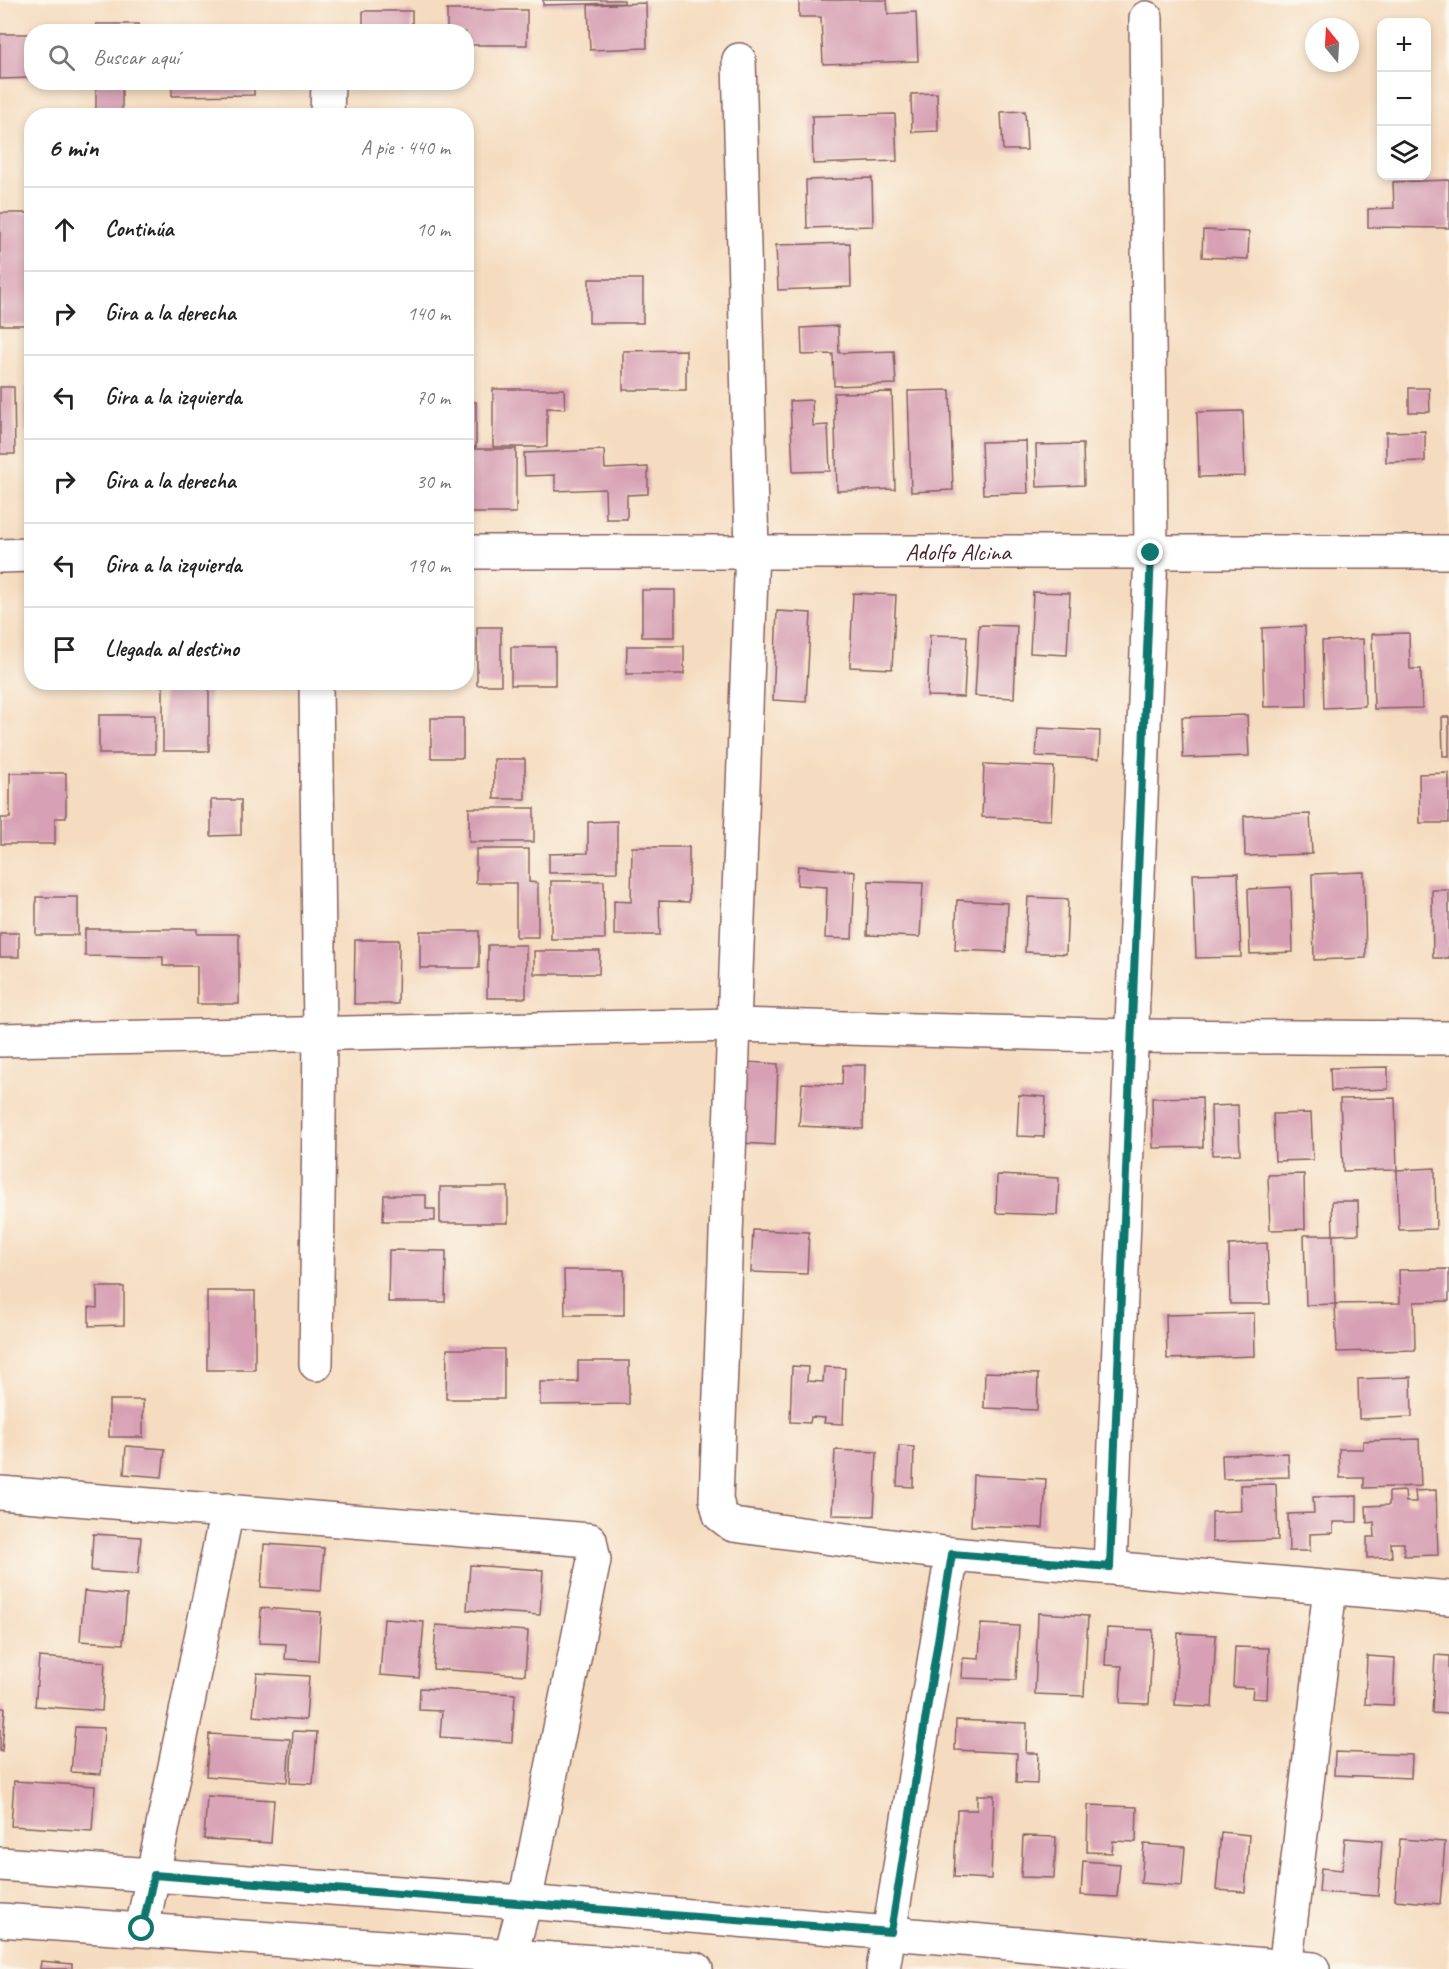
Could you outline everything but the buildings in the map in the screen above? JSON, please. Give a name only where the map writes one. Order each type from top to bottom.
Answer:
[{"type":"street","points":[[1110,1567],[1151,553],[1146,18]]},
{"type":"street","points":[[740,60],[752,550],[716,1499],[720,1515],[732,1525],[952,1554],[1449,1598]]},
{"type":"street","points":[[327,108],[328,90]]},
{"type":"street","name":"Adolfo Alcina","points":[[474,552],[752,550],[1151,553],[1449,552]]},
{"type":"street","points":[[0,556],[24,555]]},
{"type":"street","points":[[316,690],[320,1033],[316,1364]]},
{"type":"street","points":[[0,1040],[735,1025],[1132,1035],[1449,1038]]},
{"type":"street","points":[[0,1493],[590,1540],[594,1560],[525,1902],[511,1954]]},
{"type":"street","points":[[142,1929],[227,1510]]},
{"type":"street","points":[[884,1969],[952,1554]]},
{"type":"street","points":[[0,1864],[525,1902],[891,1932],[1294,1969],[1330,1588]]},
{"type":"street","points":[[0,1920],[511,1954],[696,1969]]},
{"type":"route","points":[[142,1929],[154,1875],[891,1932],[952,1554],[1110,1567],[1151,553]]}]
